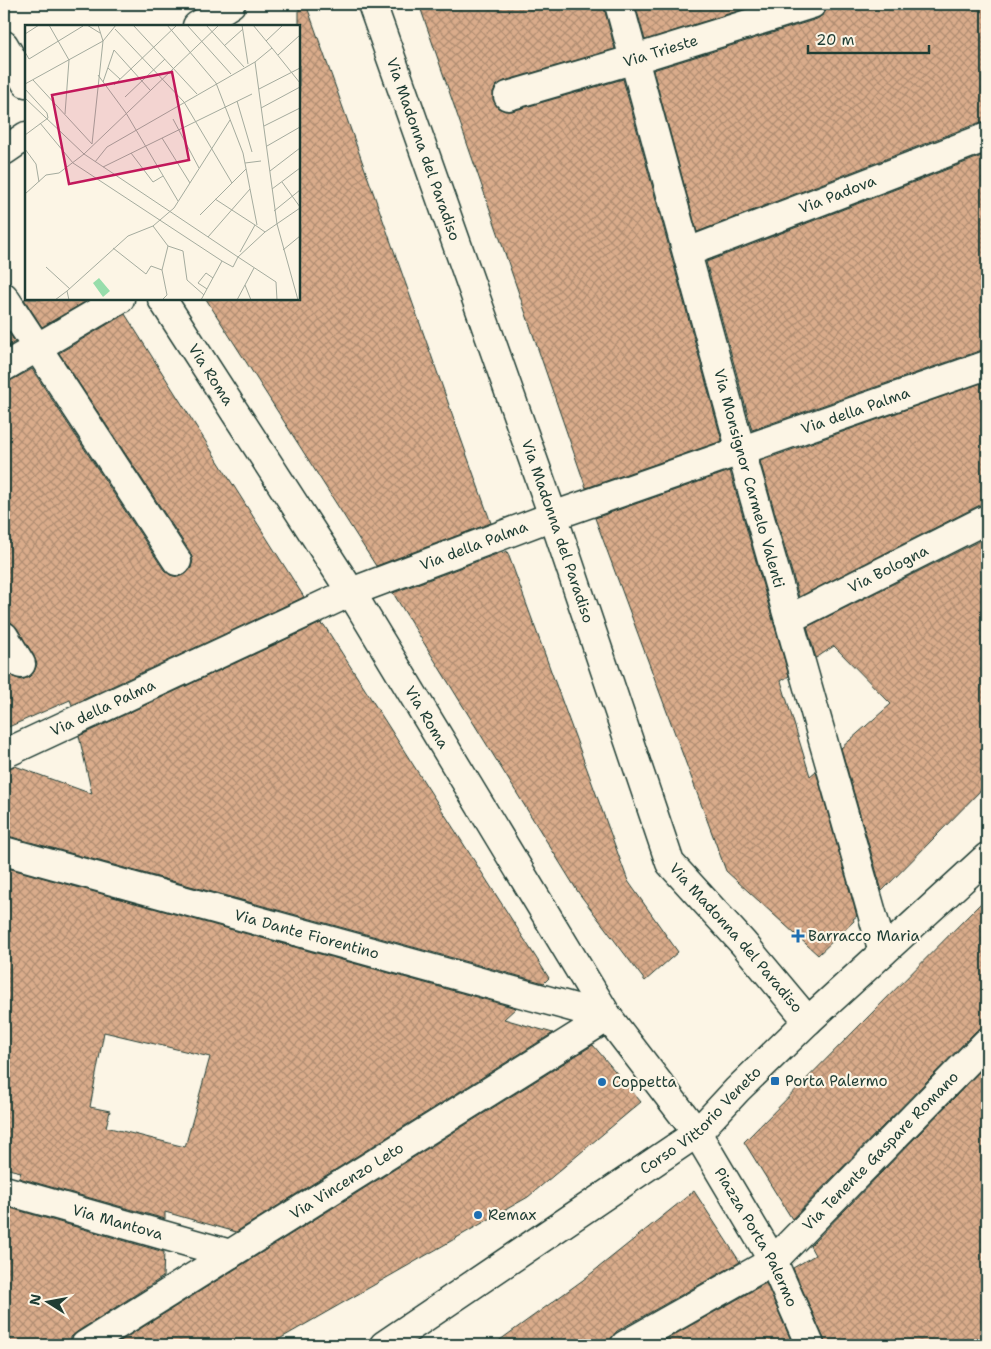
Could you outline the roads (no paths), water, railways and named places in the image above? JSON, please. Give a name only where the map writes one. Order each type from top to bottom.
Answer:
[{"type":"street","points":[[199,25],[231,4]]},
{"type":"street","name":"Via Madonna del Paradiso","points":[[372,4],[553,516],[670,862],[742,942],[808,1020]]},
{"type":"street","name":"Via Monsignor Carmelo Valenti","points":[[619,4],[741,451],[883,952]]},
{"type":"street","name":"Via Trieste","points":[[508,96],[812,4]]},
{"type":"street","points":[[4,45],[25,81]]},
{"type":"street","points":[[4,151],[25,137]]},
{"type":"street","name":"Via Padova","points":[[688,252],[987,137]]},
{"type":"street","points":[[4,297],[177,561]]},
{"type":"street","points":[[4,367],[118,300]]},
{"type":"street","name":"Via Roma","points":[[163,300],[351,592],[608,1017],[697,1132]]},
{"type":"street","name":"Via della Palma","points":[[4,754],[351,592],[553,516],[987,365]]},
{"type":"street","name":"Via Bologna","points":[[789,619],[987,518]]},
{"type":"street","points":[[4,636],[22,664]]},
{"type":"street","name":"Via Dante Fiorentino","points":[[4,851],[608,1017]]},
{"type":"street","name":"Corso Vittorio Veneto","points":[[384,1345],[697,1132],[808,1020],[987,857]]},
{"type":"street","name":"Via Vincenzo Leto","points":[[85,1345],[608,1017]]},
{"type":"street","name":"Via Tenente Gaspare Romano","points":[[625,1345],[773,1261],[987,1042]]},
{"type":"street","name":"Piazza Porta Palermo","points":[[697,1132],[773,1261],[810,1345]]},
{"type":"street","name":"Via Mantova","points":[[4,1190],[230,1254]]},
{"type":"place","name":"Barracco Maria","points":[[798,936]]},
{"type":"place","name":"Porta Palermo","points":[[775,1081]]},
{"type":"place","name":"Coppetta","points":[[602,1082]]},
{"type":"place","name":"Remax","points":[[478,1215]]}]
